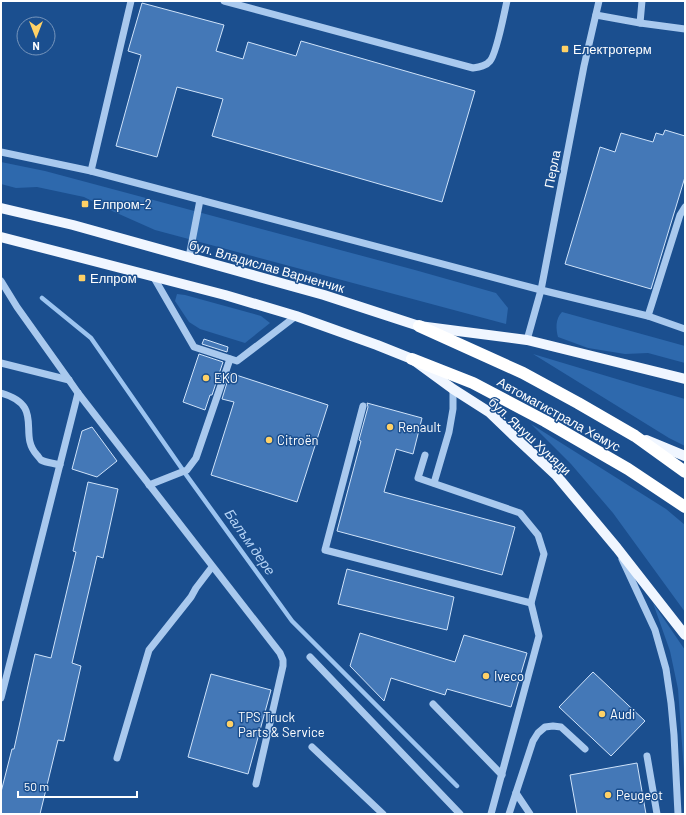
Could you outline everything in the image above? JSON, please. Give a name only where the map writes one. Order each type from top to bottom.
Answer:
[{"type":"highway","name":"Автомагистрала Хемус","points":[[419,326],[523,374],[578,403],[635,436],[685,472]]},
{"type":"highway","name":"Автомагистрала Хемус","points":[[412,359],[473,384],[546,421],[628,469],[685,507]]},
{"type":"main road","name":"бул. Владислав Варненчик","points":[[1,208],[73,225],[324,295],[419,326],[527,340],[685,380]]},
{"type":"main road","points":[[1,237],[225,295],[296,316],[412,359]]},
{"type":"main road","name":"бул. Януш Хуняди","points":[[412,359],[453,389],[489,412],[556,475],[685,635]]},
{"type":"main road","points":[[635,436],[685,456]]},
{"type":"street","points":[[91,171],[131,1]]},
{"type":"street","points":[[224,1],[474,68],[486,65],[493,57],[507,1]]},
{"type":"street","name":"Перла","points":[[527,340],[541,290],[584,66],[599,1]]},
{"type":"street","points":[[640,23],[642,1]]},
{"type":"street","points":[[596,15],[685,29]]},
{"type":"street","points":[[1,152],[91,171],[541,290],[648,316],[685,329]]},
{"type":"street","points":[[189,257],[200,200]]},
{"type":"street","points":[[648,316],[680,215],[685,207]]},
{"type":"street","points":[[153,276],[194,347],[237,361],[296,316]]},
{"type":"street","points":[[1,281],[17,307],[78,394],[280,653],[283,660],[283,666],[256,784]]},
{"type":"street","points":[[149,485],[188,470],[196,458],[230,359]]},
{"type":"street","points":[[1,363],[69,380]]},
{"type":"street","points":[[434,483],[449,432],[453,409],[453,389]]},
{"type":"street","points":[[1,393],[20,402],[28,412],[29,438],[33,451],[41,460],[60,465]]},
{"type":"street","points":[[1,698],[78,394]]},
{"type":"street","points":[[362,406],[325,550],[531,603]]},
{"type":"street","points":[[424,455],[418,478],[520,513],[538,535],[544,554],[531,603],[539,636],[491,814]]},
{"type":"street","points":[[616,548],[655,630],[666,669],[674,735],[678,814]]},
{"type":"street","points":[[117,758],[149,650],[212,567]]},
{"type":"street","points":[[310,657],[460,814]]},
{"type":"street","points":[[433,704],[502,774]]},
{"type":"street","points":[[509,814],[533,741],[538,733],[545,727],[561,727],[585,749]]},
{"type":"street","points":[[312,747],[383,814]]},
{"type":"street","points":[[647,756],[657,814]]},
{"type":"street","points":[[516,794],[530,814]]},
{"type":"shaded area","points":[[1,162],[45,171],[496,293],[508,308],[506,324],[155,230],[84,197],[37,187],[16,188],[1,184]]},
{"type":"shaded area","points":[[177,294],[261,316],[270,323],[245,343],[200,329],[189,322],[175,301]]},
{"type":"shaded area","points":[[562,312],[685,346],[685,363],[648,353],[625,354],[588,348],[558,337],[557,321]]},
{"type":"shaded area","points":[[533,354],[685,399],[685,446],[669,438]]},
{"type":"shaded area","points":[[531,424],[666,509],[685,525],[685,612],[613,513],[571,464]]},
{"type":"shaded area","points":[[653,603],[685,650],[685,785],[678,689],[670,651]]},
{"type":"building","points":[[142,3],[224,25],[216,51],[243,59],[248,42],[296,56],[301,41],[475,91],[442,202],[212,136],[223,99],[177,87],[157,157],[116,146],[141,55],[128,51]]},
{"type":"building","points":[[665,130],[685,136],[685,177],[651,289],[565,264],[600,147],[615,152],[621,133],[653,142],[656,133],[663,135]]},
{"type":"building","points":[[204,339],[228,347],[227,352],[202,344]]},
{"type":"building","points":[[199,354],[223,362],[212,395],[210,395],[205,410],[183,402]]},
{"type":"building","name":"Citroën","points":[[230,373],[328,405],[297,502],[211,475],[234,402],[222,399]]},
{"type":"building","points":[[367,403],[422,418],[413,454],[396,449],[384,492],[515,527],[502,575],[337,531],[361,441],[359,440],[368,407]]},
{"type":"building","points":[[92,427],[117,461],[97,477],[72,469],[82,431]]},
{"type":"building","points":[[88,482],[118,489],[103,558],[97,556],[72,663],[81,666],[64,741],[58,740],[40,814],[1,814],[1,792],[12,749],[14,749],[35,654],[51,658],[76,552],[73,551]]},
{"type":"building","points":[[347,569],[454,597],[447,630],[338,604]]},
{"type":"building","points":[[360,633],[455,662],[464,635],[527,653],[511,707],[447,689],[445,695],[391,678],[384,701],[350,666]]},
{"type":"building","name":"Audi","points":[[593,672],[645,721],[611,756],[559,707]]},
{"type":"building","name":"TPS Truck Parts & Service","points":[[211,674],[271,690],[248,774],[188,757]]},
{"type":"building","name":"Peugeot","points":[[637,763],[646,814],[577,814],[570,775]]},
{"type":"waterway","name":"Балъм дере","points":[[42,298],[91,338],[187,476],[292,621],[457,786]]},
{"type":"place","name":"Електротерм","points":[[565,49]]},
{"type":"place","name":"Елпром-2","points":[[85,204]]},
{"type":"place","name":"Елпром","points":[[82,278]]},
{"type":"place","name":"EKO","points":[[206,378]]},
{"type":"place","name":"Renault","points":[[390,427]]},
{"type":"place","name":"Citroën","points":[[269,440]]},
{"type":"place","name":"Iveco","points":[[486,676]]},
{"type":"place","name":"Audi","points":[[602,714]]},
{"type":"place","name":"TPS Truck Parts & Service","points":[[230,724]]},
{"type":"place","name":"Peugeot","points":[[608,795]]}]
